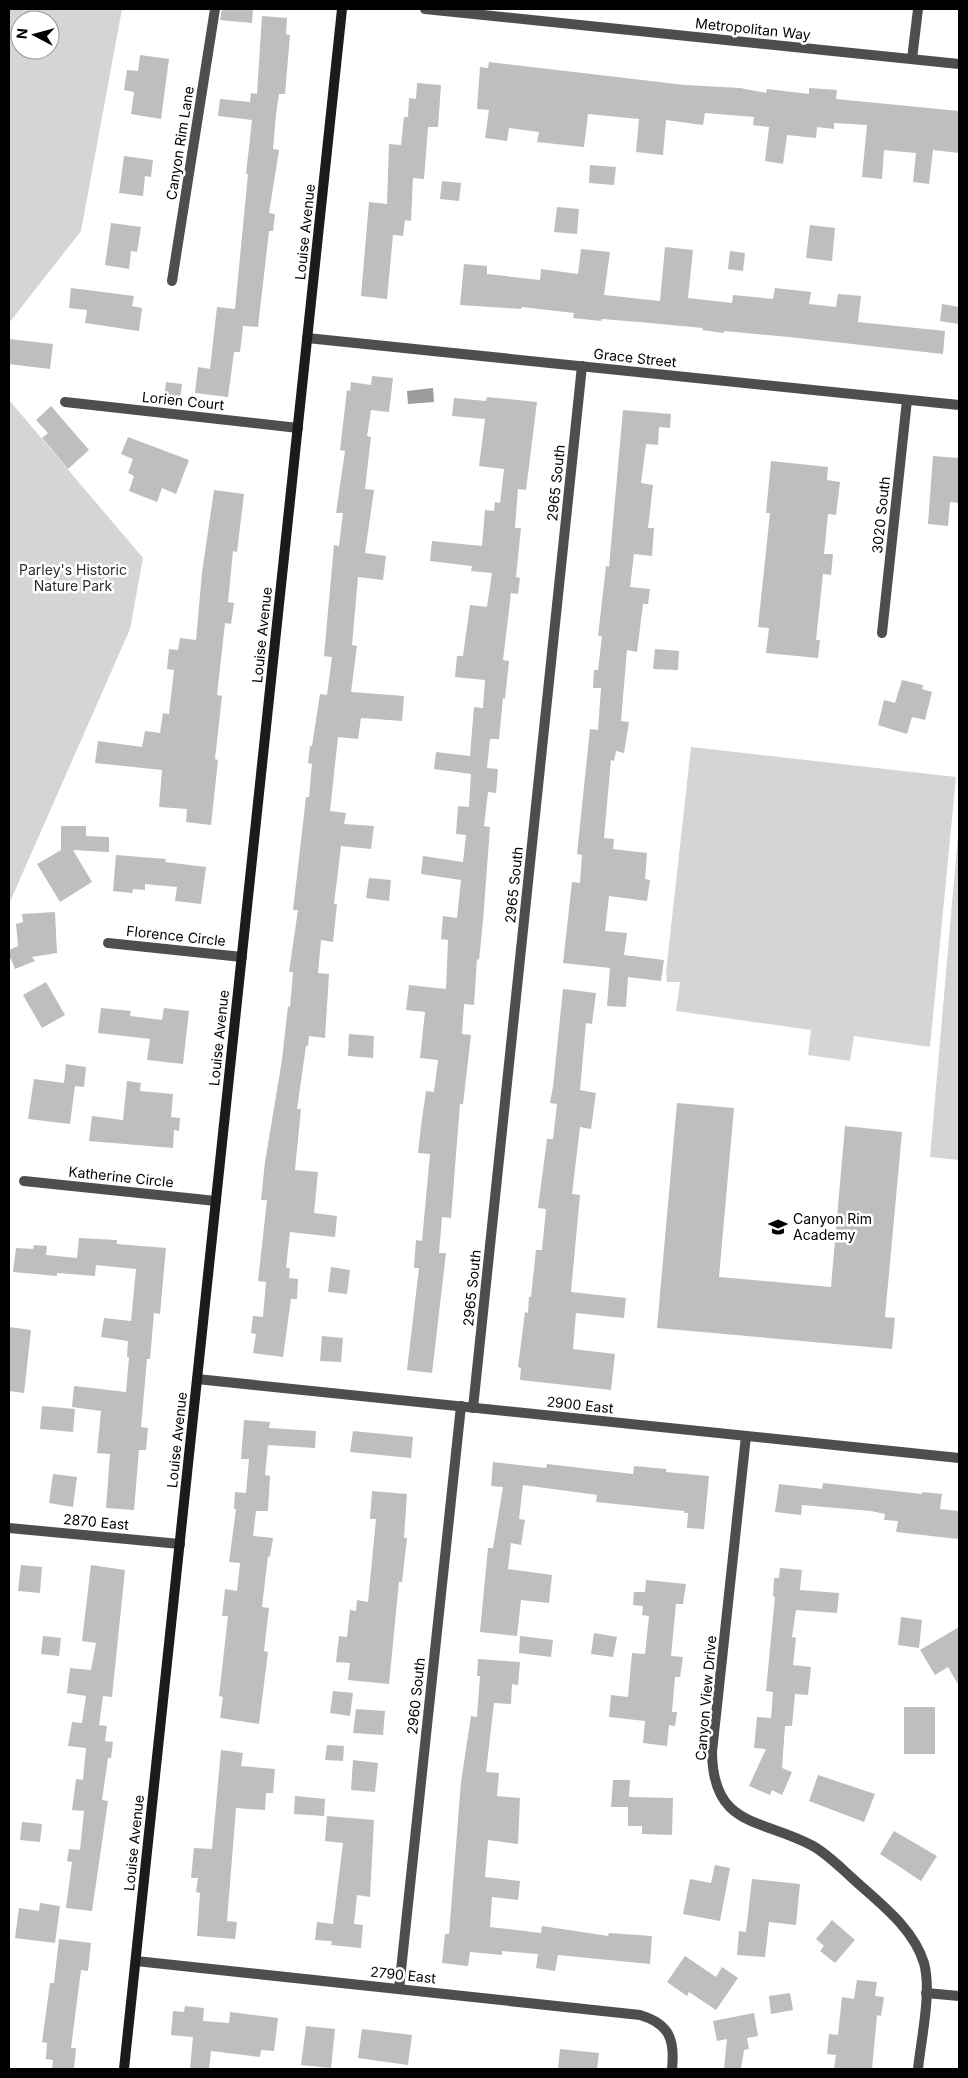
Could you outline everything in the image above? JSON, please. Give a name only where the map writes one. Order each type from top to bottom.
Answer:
[{"type":"street","name":"Canyon Rim Lane","points":[[172,281],[215,9]]},
{"type":"street","name":"Louise Avenue","points":[[124,2069],[342,9]]},
{"type":"street","name":"Metropolitan Way","points":[[425,9],[959,64]]},
{"type":"street","points":[[912,59],[918,9]]},
{"type":"street","name":"Grace Street","points":[[307,338],[959,405]]},
{"type":"street","name":"2965 South","points":[[473,1408],[582,366]]},
{"type":"street","name":"3020 South","points":[[882,633],[906,400]]},
{"type":"street","name":"Lorien Court","points":[[65,402],[298,428]]},
{"type":"street","name":"Florence Circle","points":[[108,943],[242,957]]},
{"type":"street","name":"Katherine Circle","points":[[24,1181],[216,1201]]},
{"type":"street","name":"2900 East","points":[[197,1379],[959,1458]]},
{"type":"street","name":"2960 South","points":[[399,1989],[461,1406]]},
{"type":"street","name":"Canyon View Drive","points":[[746,1436],[712,1752],[715,1778],[726,1802],[740,1816],[822,1851],[892,1914],[920,1953],[926,1976],[926,1993],[918,2069]]},
{"type":"street","name":"2870 East","points":[[9,1528],[180,1544]]},
{"type":"street","name":"2790 East","points":[[136,1961],[640,2015],[658,2022],[664,2028],[672,2043],[672,2069]]},
{"type":"street","points":[[926,1993],[959,1996]]},
{"type":"green space","points":[[9,9],[122,9],[81,231],[9,323]]},
{"type":"green space","name":"Parley's Historic Nature Park","points":[[9,400],[143,558],[130,629],[9,904]]},
{"type":"green space","points":[[691,747],[956,777],[930,1047],[854,1036],[850,1061],[808,1055],[811,1030],[676,1011],[680,982],[667,982],[666,972]]},
{"type":"green space","points":[[959,823],[959,1160],[930,1157]]},
{"type":"shaded area","points":[[433,388],[434,402],[408,404],[407,391]]},
{"type":"building","points":[[222,9],[253,9],[252,23],[220,20]]},
{"type":"building","points":[[262,16],[287,18],[286,34],[290,35],[285,94],[279,94],[276,114],[273,149],[279,150],[269,213],[275,214],[273,231],[269,231],[258,327],[243,326],[240,352],[234,352],[228,397],[195,393],[198,367],[210,369],[217,307],[235,309],[248,174],[246,174],[252,120],[218,116],[220,99],[250,102],[251,93],[257,94]]},
{"type":"building","points":[[140,55],[169,59],[161,119],[131,114],[134,92],[124,90],[127,70],[138,71]]},
{"type":"building","points":[[489,62],[685,85],[740,88],[766,93],[767,89],[809,94],[809,88],[837,90],[836,99],[959,111],[959,153],[933,150],[929,184],[913,182],[916,153],[884,150],[882,179],[862,177],[867,125],[834,123],[834,129],[817,127],[816,138],[787,135],[783,164],[765,161],[769,127],[753,125],[754,117],[705,113],[703,125],[666,120],[663,155],[636,152],[639,119],[588,114],[584,147],[537,142],[539,132],[509,128],[507,141],[485,138],[489,110],[477,109],[480,67],[488,68]]},
{"type":"building","points":[[417,83],[441,85],[438,127],[428,127],[424,179],[413,178],[411,221],[405,220],[403,236],[393,235],[387,299],[361,296],[369,202],[387,204],[389,144],[401,145],[404,117],[408,117],[409,98],[416,99]]},
{"type":"building","points":[[124,156],[153,160],[151,177],[145,176],[143,196],[119,193]]},
{"type":"building","points":[[590,165],[616,167],[614,185],[589,183]]},
{"type":"building","points":[[442,181],[461,183],[459,201],[440,199]]},
{"type":"building","points":[[557,207],[579,209],[577,234],[554,232]]},
{"type":"building","points":[[111,223],[141,227],[137,252],[131,251],[129,269],[105,265]]},
{"type":"building","points":[[810,225],[835,228],[832,261],[806,258]]},
{"type":"building","points":[[665,247],[693,250],[688,298],[732,303],[733,295],[773,299],[775,288],[811,292],[809,304],[836,307],[838,294],[861,296],[858,322],[945,331],[943,354],[789,337],[724,331],[724,333],[702,330],[703,328],[573,318],[574,313],[522,307],[521,309],[460,305],[464,264],[487,266],[487,274],[540,280],[541,269],[578,274],[581,249],[610,252],[604,295],[660,301]]},
{"type":"building","points":[[730,251],[745,253],[743,271],[728,269]]},
{"type":"building","points":[[71,288],[134,296],[132,306],[142,308],[139,331],[85,323],[87,310],[69,308]]},
{"type":"building","points":[[942,304],[959,307],[958,324],[940,321]]},
{"type":"building","points":[[9,339],[53,344],[50,369],[9,364]]},
{"type":"building","points":[[372,376],[393,378],[389,412],[371,410],[367,436],[371,437],[365,489],[374,490],[365,553],[386,556],[383,580],[358,577],[352,645],[357,646],[351,692],[404,696],[402,721],[361,718],[358,739],[338,737],[330,811],[346,813],[344,824],[374,826],[371,849],[341,846],[334,904],[337,904],[333,942],[321,940],[318,973],[329,974],[325,1038],[309,1036],[308,1046],[306,1046],[297,1109],[301,1109],[295,1170],[318,1172],[314,1213],[337,1216],[335,1237],[290,1232],[286,1268],[290,1268],[289,1278],[298,1279],[297,1299],[291,1299],[283,1357],[253,1353],[256,1334],[251,1333],[253,1316],[263,1317],[266,1282],[258,1281],[267,1200],[261,1200],[265,1162],[282,1060],[288,1006],[290,1007],[293,972],[289,972],[298,910],[293,910],[306,797],[309,797],[312,764],[308,763],[310,746],[312,746],[320,694],[327,695],[332,657],[324,656],[334,545],[339,546],[343,513],[336,513],[345,451],[340,450],[347,390],[350,391],[351,382],[371,385]]},
{"type":"building","points":[[166,382],[182,384],[179,407],[163,405]]},
{"type":"building","points":[[487,397],[537,402],[526,490],[518,489],[515,528],[521,528],[516,577],[520,578],[518,594],[511,593],[503,660],[509,661],[505,699],[503,698],[499,739],[490,739],[487,768],[498,769],[496,793],[488,792],[484,826],[490,827],[474,1005],[464,1004],[462,1034],[471,1035],[463,1104],[460,1104],[451,1218],[442,1217],[439,1253],[446,1253],[432,1373],[407,1370],[419,1268],[414,1268],[416,1240],[422,1241],[430,1154],[418,1153],[426,1091],[434,1092],[438,1060],[420,1058],[425,1012],[406,1010],[409,985],[446,989],[448,940],[441,939],[443,916],[457,918],[461,880],[421,874],[423,856],[463,862],[466,835],[456,834],[458,806],[469,807],[471,774],[434,769],[436,752],[470,756],[474,707],[483,708],[485,680],[455,677],[457,656],[463,656],[470,605],[487,607],[492,573],[471,571],[472,566],[430,561],[432,541],[482,546],[485,510],[494,511],[495,502],[500,503],[504,469],[479,466],[485,419],[452,416],[454,398],[486,401]]},
{"type":"building","points":[[51,406],[89,450],[68,469],[42,438],[48,433],[36,420]]},
{"type":"building","points":[[623,410],[671,414],[670,428],[659,427],[658,445],[646,444],[641,483],[653,485],[648,528],[654,528],[652,556],[634,554],[630,587],[650,589],[648,604],[643,604],[637,652],[627,650],[621,721],[629,722],[624,753],[616,751],[614,761],[611,760],[604,838],[614,839],[613,849],[647,853],[645,879],[650,880],[647,901],[609,896],[605,931],[627,933],[624,955],[664,960],[661,981],[628,977],[626,1007],[607,1006],[610,968],[563,963],[572,882],[580,883],[582,855],[577,854],[590,729],[598,730],[601,688],[593,688],[594,670],[598,670],[602,636],[598,636],[606,566],[609,567]]},
{"type":"building","points":[[128,437],[189,460],[176,494],[162,488],[157,502],[129,491],[134,476],[128,473],[133,459],[121,454]]},
{"type":"building","points":[[933,456],[959,458],[959,503],[950,502],[948,526],[928,524]]},
{"type":"building","points":[[771,461],[828,467],[827,480],[840,482],[836,515],[828,514],[824,554],[833,554],[831,575],[823,574],[816,640],[820,640],[818,658],[766,653],[769,628],[758,627],[770,513],[766,513]]},
{"type":"building","points":[[214,490],[244,494],[237,552],[233,551],[228,602],[234,603],[231,624],[225,623],[217,695],[222,696],[215,759],[218,760],[211,825],[186,822],[187,809],[159,807],[162,770],[95,763],[98,741],[142,747],[145,731],[160,733],[163,713],[169,714],[174,670],[167,669],[169,649],[178,650],[180,638],[196,640],[202,573]]},
{"type":"building","points":[[655,649],[679,651],[678,670],[653,669]]},
{"type":"building","points":[[902,680],[923,685],[922,689],[932,692],[925,720],[912,717],[907,734],[878,725],[884,700],[895,703]]},
{"type":"building","points":[[61,826],[86,826],[86,836],[109,837],[109,852],[73,850],[92,882],[60,902],[37,864],[61,850]]},
{"type":"building","points":[[116,855],[166,859],[165,862],[206,867],[201,904],[175,901],[177,887],[145,884],[145,890],[133,889],[132,893],[113,891]]},
{"type":"building","points":[[369,878],[391,880],[389,901],[366,898]]},
{"type":"building","points":[[55,912],[57,953],[32,957],[35,961],[15,969],[11,959],[9,959],[9,950],[18,946],[16,924],[23,922],[22,914]]},
{"type":"building","points":[[46,982],[65,1015],[42,1028],[23,995]]},
{"type":"building","points":[[563,989],[596,993],[592,1024],[586,1023],[580,1090],[596,1093],[591,1129],[580,1127],[572,1194],[580,1195],[571,1292],[626,1298],[624,1318],[576,1313],[573,1349],[615,1354],[611,1390],[520,1380],[521,1368],[518,1367],[525,1312],[528,1313],[529,1297],[531,1297],[536,1250],[542,1250],[546,1209],[538,1208],[547,1139],[553,1139],[557,1104],[550,1103]]},
{"type":"building","points":[[101,1008],[131,1011],[130,1016],[162,1020],[164,1008],[189,1011],[183,1064],[147,1060],[150,1039],[98,1033]]},
{"type":"building","points":[[349,1034],[374,1036],[373,1058],[348,1056]]},
{"type":"building","points":[[66,1064],[86,1067],[84,1087],[75,1086],[70,1124],[28,1119],[34,1079],[64,1083]]},
{"type":"building","points":[[127,1081],[141,1083],[140,1091],[173,1094],[171,1117],[180,1118],[179,1131],[174,1130],[173,1148],[89,1141],[92,1116],[123,1120]]},
{"type":"building","name":"Canyon Rim Academy","points":[[677,1103],[734,1108],[719,1277],[831,1287],[845,1126],[902,1132],[885,1317],[895,1318],[892,1349],[657,1328]]},
{"type":"building","points":[[79,1238],[117,1240],[117,1244],[166,1248],[160,1314],[154,1313],[150,1359],[147,1359],[141,1427],[148,1428],[146,1450],[139,1450],[134,1510],[106,1508],[110,1454],[97,1453],[101,1411],[72,1407],[74,1386],[126,1392],[129,1357],[127,1357],[128,1341],[101,1337],[104,1318],[131,1321],[136,1269],[96,1265],[95,1276],[57,1273],[57,1276],[13,1272],[16,1248],[33,1249],[34,1245],[47,1246],[46,1255],[77,1258]]},
{"type":"building","points":[[331,1267],[350,1270],[347,1294],[328,1292]]},
{"type":"building","points":[[9,1327],[31,1330],[24,1393],[9,1391]]},
{"type":"building","points":[[322,1336],[343,1338],[341,1362],[320,1361]]},
{"type":"building","points":[[42,1406],[75,1409],[73,1432],[40,1429]]},
{"type":"building","points":[[244,1420],[270,1422],[269,1428],[316,1431],[315,1448],[268,1445],[265,1475],[270,1476],[268,1511],[256,1511],[253,1536],[273,1538],[270,1557],[268,1556],[262,1607],[269,1608],[264,1651],[268,1652],[259,1724],[220,1718],[223,1697],[219,1696],[228,1616],[222,1616],[225,1589],[237,1591],[240,1563],[229,1562],[236,1509],[234,1509],[235,1492],[246,1493],[249,1459],[241,1459]]},
{"type":"building","points":[[353,1431],[413,1437],[411,1458],[350,1452]]},
{"type":"building","points":[[493,1462],[546,1468],[547,1464],[633,1474],[634,1466],[666,1469],[666,1472],[709,1476],[704,1529],[687,1528],[688,1513],[684,1513],[684,1511],[596,1502],[597,1495],[523,1485],[519,1519],[525,1520],[521,1545],[511,1543],[508,1569],[552,1575],[549,1603],[521,1600],[517,1636],[480,1632],[488,1548],[493,1548],[503,1487],[491,1486]]},
{"type":"building","points":[[53,1474],[77,1477],[73,1507],[49,1503]]},
{"type":"building","points":[[823,1483],[922,1494],[922,1492],[942,1494],[940,1509],[959,1511],[958,1539],[896,1532],[898,1521],[884,1520],[885,1514],[871,1511],[802,1505],[801,1515],[775,1512],[779,1484],[822,1489]]},
{"type":"building","points":[[372,1491],[407,1494],[404,1538],[407,1538],[402,1582],[399,1582],[389,1684],[348,1680],[350,1663],[336,1662],[339,1636],[347,1637],[350,1610],[356,1611],[357,1600],[368,1602],[376,1519],[370,1519]]},
{"type":"building","points":[[21,1565],[42,1567],[40,1593],[18,1591]]},
{"type":"building","points":[[91,1565],[125,1570],[112,1697],[103,1696],[99,1725],[107,1726],[105,1741],[113,1742],[111,1758],[108,1758],[102,1800],[108,1801],[92,1911],[66,1908],[72,1862],[67,1861],[69,1849],[80,1850],[84,1811],[72,1810],[76,1779],[83,1780],[86,1748],[68,1746],[72,1722],[82,1723],[86,1696],[67,1693],[70,1668],[91,1670],[96,1643],[82,1641]]},
{"type":"building","points":[[780,1568],[802,1570],[800,1590],[839,1593],[837,1613],[796,1610],[792,1637],[796,1638],[793,1665],[811,1667],[808,1695],[795,1694],[792,1726],[785,1726],[782,1768],[792,1772],[782,1795],[772,1790],[770,1795],[749,1786],[766,1749],[754,1748],[757,1717],[771,1718],[773,1692],[766,1691],[775,1597],[773,1596],[774,1578],[779,1578]]},
{"type":"building","points":[[646,1580],[686,1584],[683,1604],[676,1604],[671,1656],[683,1657],[680,1677],[675,1677],[672,1712],[677,1712],[675,1726],[669,1725],[667,1746],[643,1743],[645,1721],[609,1717],[611,1695],[628,1697],[632,1653],[645,1654],[649,1616],[642,1615],[643,1606],[633,1605],[634,1592],[645,1592]]},
{"type":"building","points":[[901,1617],[922,1620],[919,1648],[898,1645]]},
{"type":"building","points":[[959,1627],[959,1686],[948,1667],[935,1675],[920,1650]]},
{"type":"building","points":[[594,1633],[617,1637],[613,1657],[591,1654]]},
{"type":"building","points":[[43,1636],[61,1638],[59,1656],[41,1654]]},
{"type":"building","points":[[520,1636],[553,1640],[551,1657],[519,1653]]},
{"type":"building","points":[[478,1659],[520,1662],[518,1685],[512,1684],[511,1704],[494,1703],[486,1772],[499,1773],[497,1796],[520,1798],[518,1844],[488,1840],[485,1877],[520,1881],[518,1900],[492,1897],[490,1927],[541,1933],[542,1926],[608,1936],[609,1933],[652,1936],[650,1964],[558,1955],[555,1971],[536,1968],[538,1954],[502,1951],[502,1955],[470,1952],[468,1966],[442,1963],[445,1934],[449,1934],[461,1782],[471,1716],[477,1717],[480,1676],[477,1676]]},
{"type":"building","points":[[333,1691],[353,1693],[350,1716],[330,1713]]},
{"type":"building","points":[[904,1707],[935,1707],[935,1754],[904,1754]]},
{"type":"building","points":[[356,1709],[385,1711],[383,1735],[353,1733]]},
{"type":"building","points":[[327,1745],[344,1746],[343,1761],[325,1760]]},
{"type":"building","points":[[221,1750],[243,1753],[241,1766],[275,1769],[273,1793],[266,1793],[265,1810],[236,1808],[227,1921],[237,1922],[235,1939],[197,1936],[200,1893],[196,1892],[198,1878],[191,1878],[194,1848],[212,1849]]},
{"type":"building","points":[[353,1760],[378,1763],[375,1792],[351,1790]]},
{"type":"building","points":[[818,1775],[875,1794],[864,1822],[809,1801]]},
{"type":"building","points":[[613,1780],[630,1780],[629,1797],[673,1798],[672,1835],[642,1834],[642,1826],[628,1826],[628,1807],[611,1807]]},
{"type":"building","points":[[295,1796],[325,1799],[324,1816],[294,1814]]},
{"type":"building","points":[[327,1816],[374,1820],[370,1897],[357,1895],[354,1924],[363,1925],[361,1948],[331,1945],[332,1941],[315,1940],[317,1922],[333,1924],[343,1843],[325,1841]]},
{"type":"building","points":[[22,1822],[42,1824],[40,1842],[20,1840]]},
{"type":"building","points":[[894,1831],[937,1856],[921,1881],[880,1854]]},
{"type":"building","points":[[715,1865],[730,1868],[720,1921],[683,1914],[690,1879],[711,1883]]},
{"type":"building","points":[[752,1879],[800,1884],[796,1925],[769,1922],[765,1957],[737,1955],[739,1931],[746,1932]]},
{"type":"building","points":[[40,1903],[60,1906],[55,1943],[15,1938],[19,1908],[39,1911]]},
{"type":"building","points":[[832,1920],[855,1940],[835,1963],[820,1951],[824,1946],[816,1939]]},
{"type":"building","points":[[59,1939],[91,1943],[88,1971],[81,1970],[71,2048],[76,2048],[74,2069],[52,2069],[53,2060],[46,2059],[47,2043],[42,2042],[50,1983],[54,1983]]},
{"type":"building","points":[[685,1956],[716,1977],[722,1967],[738,1978],[716,2010],[689,1992],[687,1996],[667,1982]]},
{"type":"building","points":[[857,1980],[877,1982],[875,1996],[884,1997],[881,2016],[877,2015],[872,2069],[834,2069],[836,2055],[827,2054],[829,2034],[838,2035],[842,1997],[854,1999]]},
{"type":"building","points":[[790,1993],[793,2010],[771,2014],[769,1996]]},
{"type":"building","points":[[185,2006],[204,2008],[203,2021],[229,2023],[230,2012],[278,2018],[274,2051],[261,2050],[260,2057],[211,2051],[209,2069],[190,2069],[193,2037],[171,2035],[173,2011],[184,2012]]},
{"type":"building","points":[[754,2013],[758,2036],[747,2038],[749,2049],[744,2050],[741,2069],[724,2069],[727,2039],[717,2041],[713,2021]]},
{"type":"building","points":[[306,2026],[335,2029],[331,2068],[301,2065]]},
{"type":"building","points":[[362,2029],[412,2035],[408,2065],[358,2058]]},
{"type":"building","points":[[560,2049],[599,2053],[597,2069],[558,2069]]},
{"type":"place","name":"Canyon Rim Academy","points":[[778,1227]]}]
